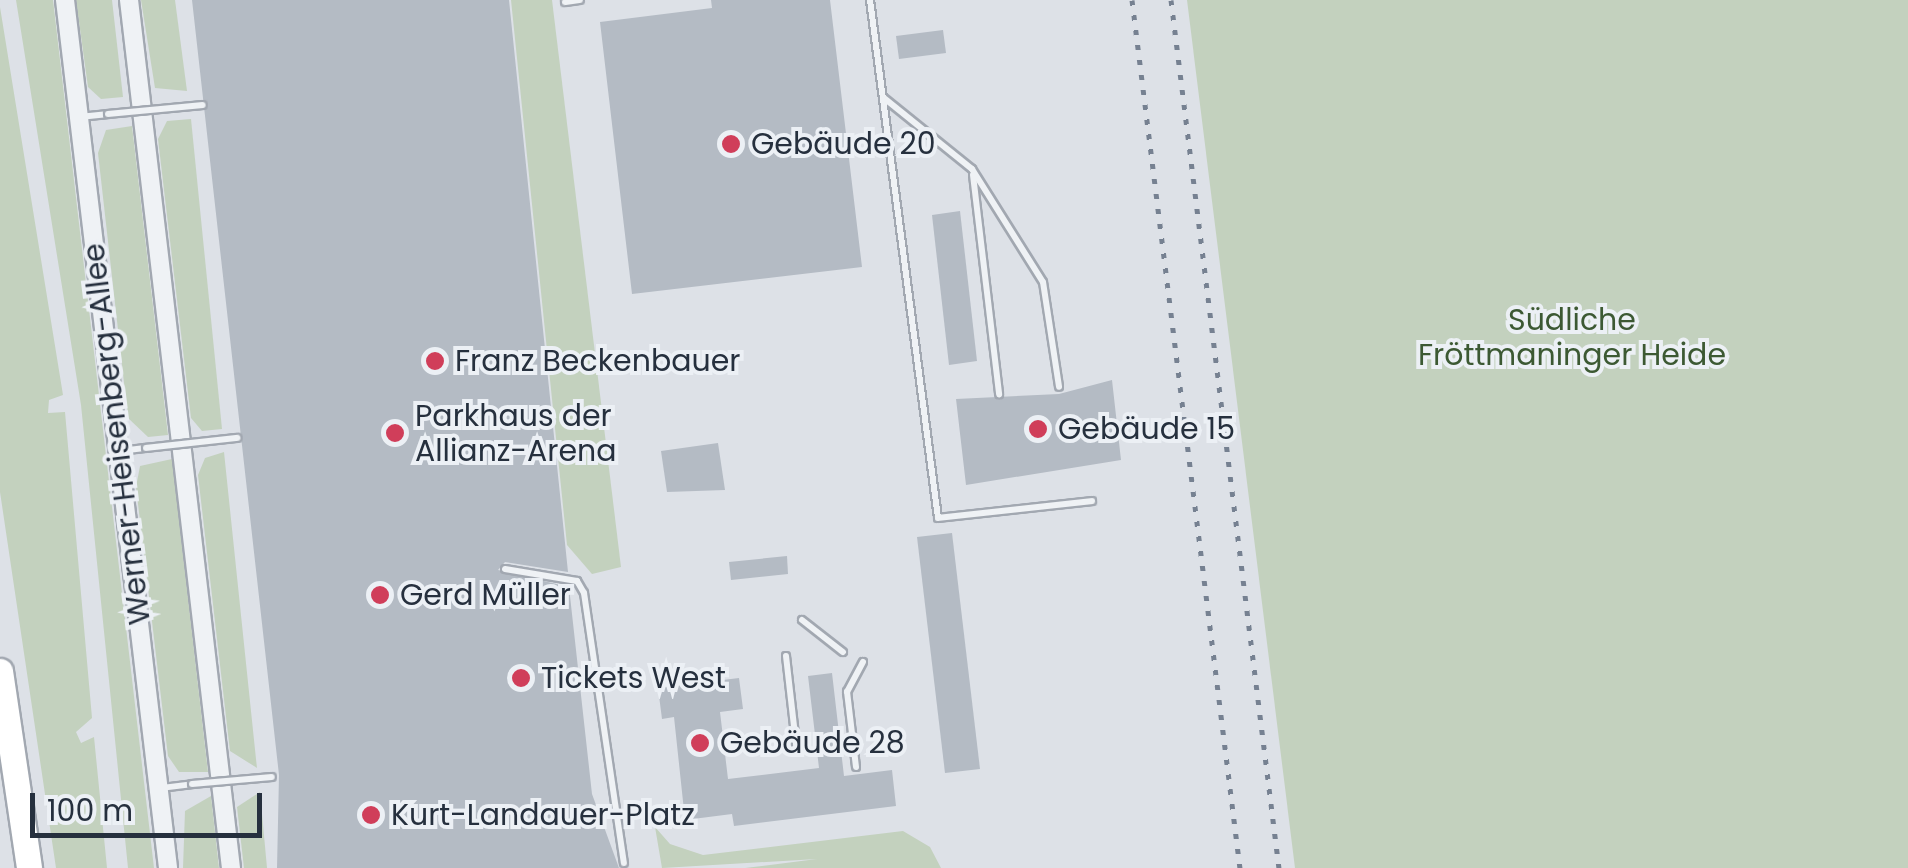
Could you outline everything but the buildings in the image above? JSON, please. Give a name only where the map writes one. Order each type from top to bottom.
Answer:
[{"type":"highway","points":[[0,671],[29,868]]},
{"type":"street","name":"Werner-Heisenberg-Allee","points":[[65,0],[168,868]]},
{"type":"street","name":"Werner-Heisenberg-Allee","points":[[130,0],[231,868]]},
{"type":"lane","points":[[565,2],[580,0]]},
{"type":"lane","points":[[870,0],[938,518],[1092,501]]},
{"type":"lane","points":[[883,97],[972,169],[1043,282],[1059,387]]},
{"type":"lane","points":[[79,118],[203,105]]},
{"type":"lane","points":[[972,169],[999,394]]},
{"type":"lane","points":[[119,451],[237,438]]},
{"type":"lane","points":[[504,569],[576,581],[584,593],[624,863]]},
{"type":"lane","points":[[802,620],[844,652]]},
{"type":"lane","points":[[786,656],[796,744]]},
{"type":"lane","points":[[856,767],[847,692],[863,662]]},
{"type":"lane","points":[[160,788],[272,777]]},
{"type":"green space","points":[[16,0],[53,0],[154,868],[128,868],[81,405]]},
{"type":"green space","points":[[76,0],[112,0],[123,97],[101,99],[88,87]]},
{"type":"green space","points":[[141,0],[175,0],[187,91],[155,88]]},
{"type":"green space","points":[[511,0],[552,0],[621,567],[592,574],[567,545]]},
{"type":"green space","name":"Südliche Fröttmaninger Heide","points":[[1187,0],[1908,0],[1908,868],[1295,868]]},
{"type":"green space","points":[[0,7],[63,395],[49,400],[48,413],[65,412],[92,718],[76,732],[81,743],[94,737],[107,868],[56,868],[0,492]]},
{"type":"green space","points":[[191,119],[222,429],[202,431],[191,418],[158,139],[167,121]]},
{"type":"green space","points":[[132,126],[168,435],[148,437],[128,418],[98,153],[106,130]]},
{"type":"green space","points":[[224,452],[257,768],[230,751],[198,475],[205,458]]},
{"type":"green space","points":[[172,459],[208,772],[179,772],[168,756],[136,487],[140,466]]},
{"type":"green space","points":[[260,792],[267,868],[244,868],[237,807]]},
{"type":"green space","points":[[211,796],[219,868],[183,868],[185,811]]},
{"type":"green space","points":[[655,827],[670,844],[703,855],[903,831],[930,847],[941,868],[745,868],[817,859],[662,868]]},
{"type":"railway","points":[[1132,0],[1240,868]]},
{"type":"railway","points":[[1171,0],[1279,868]]},
{"type":"place","name":"Gebäude 20","points":[[731,144]]},
{"type":"place","name":"Franz Beckenbauer","points":[[435,361]]},
{"type":"place","name":"Gebäude 15","points":[[1038,429]]},
{"type":"place","name":"Parkhaus der Allianz-Arena","points":[[395,433]]},
{"type":"place","name":"Gerd Müller","points":[[380,595]]},
{"type":"place","name":"Tickets West","points":[[521,678]]},
{"type":"place","name":"Gebäude 28","points":[[700,743]]},
{"type":"place","name":"Kurt-Landauer-Platz","points":[[371,815]]}]
